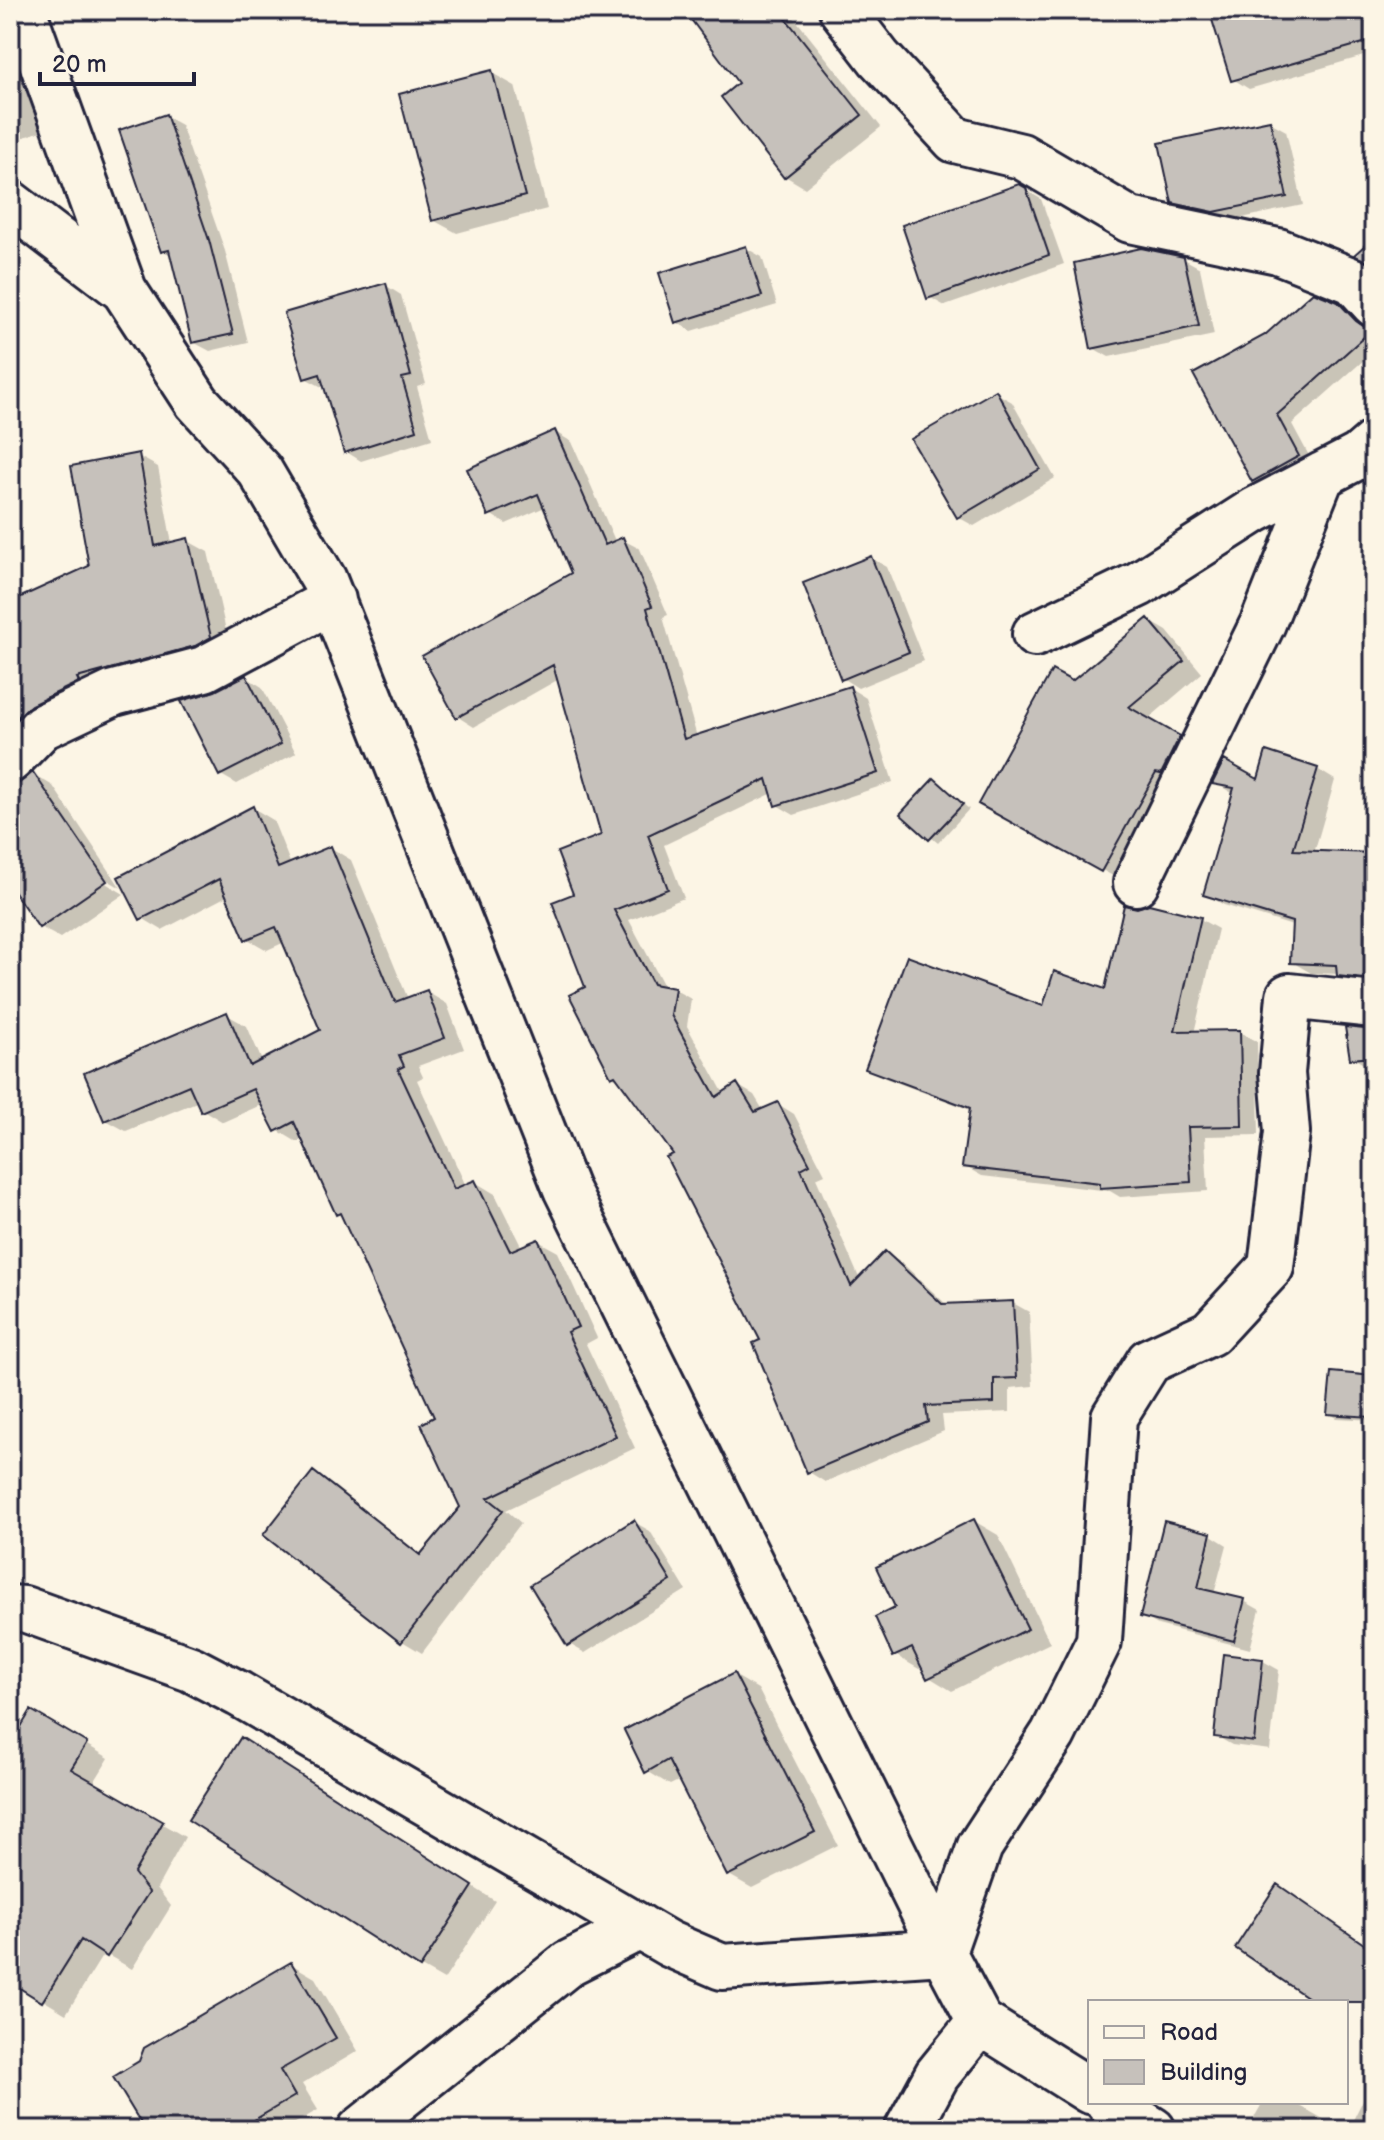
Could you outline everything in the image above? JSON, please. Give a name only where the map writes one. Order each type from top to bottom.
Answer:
[{"type":"street","points":[[23,10],[124,290],[197,402],[260,471],[324,580],[566,1189],[943,1952],[980,2022],[1088,2090]]},
{"type":"street","points":[[842,10],[879,58],[955,140],[1021,156],[1130,220],[1278,251],[1353,281],[1374,304]]},
{"type":"street","points":[[10,203],[124,290]]},
{"type":"street","points":[[1035,634],[1139,584],[1255,510],[1359,456],[1374,443]]},
{"type":"street","points":[[1136,883],[1263,623],[1322,475]]},
{"type":"street","points":[[10,760],[42,727],[114,693],[204,669],[333,600]]},
{"type":"street","points":[[943,1952],[980,1846],[1053,1734],[1099,1641],[1114,1417],[1149,1361],[1210,1333],[1271,1267],[1287,1132],[1282,1073],[1289,996],[1374,1005]]},
{"type":"street","points":[[10,1608],[24,1609],[191,1669],[669,1944],[722,1967],[943,1952]]},
{"type":"street","points":[[360,2130],[569,1963],[640,1927]]},
{"type":"street","points":[[907,2130],[937,2075],[980,2022]]},
{"type":"street","points":[[1111,2104],[1153,2130]]},
{"type":"building","points":[[684,10],[779,10],[862,115],[784,178],[721,97],[738,83]]},
{"type":"building","points":[[1209,10],[1374,10],[1374,40],[1231,81]]},
{"type":"building","points":[[492,70],[525,196],[432,221],[399,94]]},
{"type":"building","points":[[166,114],[209,240],[233,334],[192,343],[169,250],[161,252],[119,130]]},
{"type":"building","points":[[1270,120],[1287,197],[1214,212],[1172,203],[1159,143]]},
{"type":"building","points":[[1019,184],[1026,188],[1049,255],[927,299],[902,225]]},
{"type":"building","points":[[1374,237],[1374,267],[1354,255]]},
{"type":"building","points":[[746,246],[762,296],[675,323],[659,273]]},
{"type":"building","points":[[1141,248],[1184,257],[1199,326],[1091,349],[1074,263]]},
{"type":"building","points":[[386,283],[411,376],[402,378],[417,430],[344,453],[320,374],[304,379],[284,313]]},
{"type":"building","points":[[1313,292],[1338,302],[1356,321],[1366,328],[1374,328],[1277,415],[1299,456],[1252,482],[1193,374],[1265,335]]},
{"type":"building","points":[[996,390],[1040,469],[957,518],[911,439]]},
{"type":"building","points":[[555,430],[605,545],[623,537],[652,606],[647,608],[684,739],[850,686],[878,773],[775,806],[767,779],[648,835],[668,889],[614,910],[653,984],[675,988],[671,1015],[716,1097],[737,1083],[755,1112],[778,1102],[810,1164],[801,1169],[851,1286],[885,1251],[942,1304],[1013,1301],[1017,1378],[994,1379],[994,1403],[926,1406],[928,1422],[807,1473],[753,1343],[760,1340],[666,1157],[673,1154],[615,1075],[611,1077],[569,995],[585,987],[552,902],[573,894],[557,852],[601,835],[553,665],[456,718],[422,656],[571,573],[538,494],[488,516],[467,469]]},
{"type":"building","points":[[139,453],[155,546],[188,538],[211,637],[195,646],[77,678],[79,682],[31,705],[10,724],[10,602],[89,566],[71,466]]},
{"type":"building","points":[[871,556],[909,652],[841,680],[803,583]]},
{"type":"building","points":[[1148,618],[1184,661],[1129,707],[1180,736],[1161,774],[1156,773],[1101,872],[978,804],[1052,670],[1072,681]]},
{"type":"building","points":[[246,675],[281,744],[219,776],[181,701],[215,691]]},
{"type":"building","points":[[1266,751],[1318,768],[1293,850],[1374,853],[1374,980],[1337,976],[1336,965],[1290,963],[1292,922],[1203,895],[1234,788],[1212,784],[1224,760],[1258,779]]},
{"type":"building","points":[[33,772],[107,881],[39,928],[10,886],[10,784],[18,784]]},
{"type":"building","points":[[934,778],[963,804],[929,840],[900,814]]},
{"type":"building","points":[[253,806],[278,868],[331,846],[395,1002],[427,990],[445,1038],[399,1055],[404,1066],[398,1069],[454,1189],[475,1180],[510,1251],[538,1239],[578,1327],[567,1332],[616,1436],[488,1498],[503,1510],[401,1643],[263,1535],[313,1471],[420,1555],[460,1507],[421,1424],[434,1417],[340,1213],[336,1215],[294,1122],[275,1132],[253,1089],[201,1112],[189,1085],[104,1121],[84,1073],[227,1012],[250,1066],[320,1030],[276,927],[245,940],[219,879],[140,920],[118,877]]},
{"type":"building","points":[[1149,904],[1201,917],[1175,1031],[1240,1030],[1242,1126],[1188,1127],[1191,1182],[1100,1188],[1100,1183],[962,1167],[970,1108],[865,1069],[907,956],[1043,1006],[1054,971],[1105,989],[1124,905],[1137,908]]},
{"type":"building","points":[[1345,1027],[1374,1030],[1374,1057],[1350,1059]]},
{"type":"building","points":[[1331,1372],[1374,1376],[1371,1417],[1327,1414]]},
{"type":"building","points":[[974,1519],[1028,1629],[927,1679],[912,1648],[893,1657],[875,1617],[895,1607],[876,1567]]},
{"type":"building","points":[[634,1520],[671,1581],[567,1646],[530,1585]]},
{"type":"building","points":[[1164,1521],[1211,1533],[1198,1588],[1245,1599],[1234,1641],[1140,1617]]},
{"type":"building","points":[[1223,1654],[1263,1659],[1254,1742],[1214,1737]]},
{"type":"building","points":[[734,1673],[815,1832],[727,1876],[668,1760],[645,1773],[624,1730]]},
{"type":"building","points":[[31,1710],[87,1743],[71,1769],[163,1822],[134,1873],[149,1892],[107,1957],[81,1940],[42,2002],[10,1982],[10,1745]]},
{"type":"building","points":[[241,1737],[473,1886],[420,1968],[188,1820]]},
{"type":"building","points":[[1277,1884],[1374,1951],[1374,2002],[1311,2000],[1235,1948]]},
{"type":"building","points":[[291,1962],[336,2038],[280,2070],[295,2096],[237,2130],[145,2130],[113,2077],[139,2061],[144,2048]]}]
